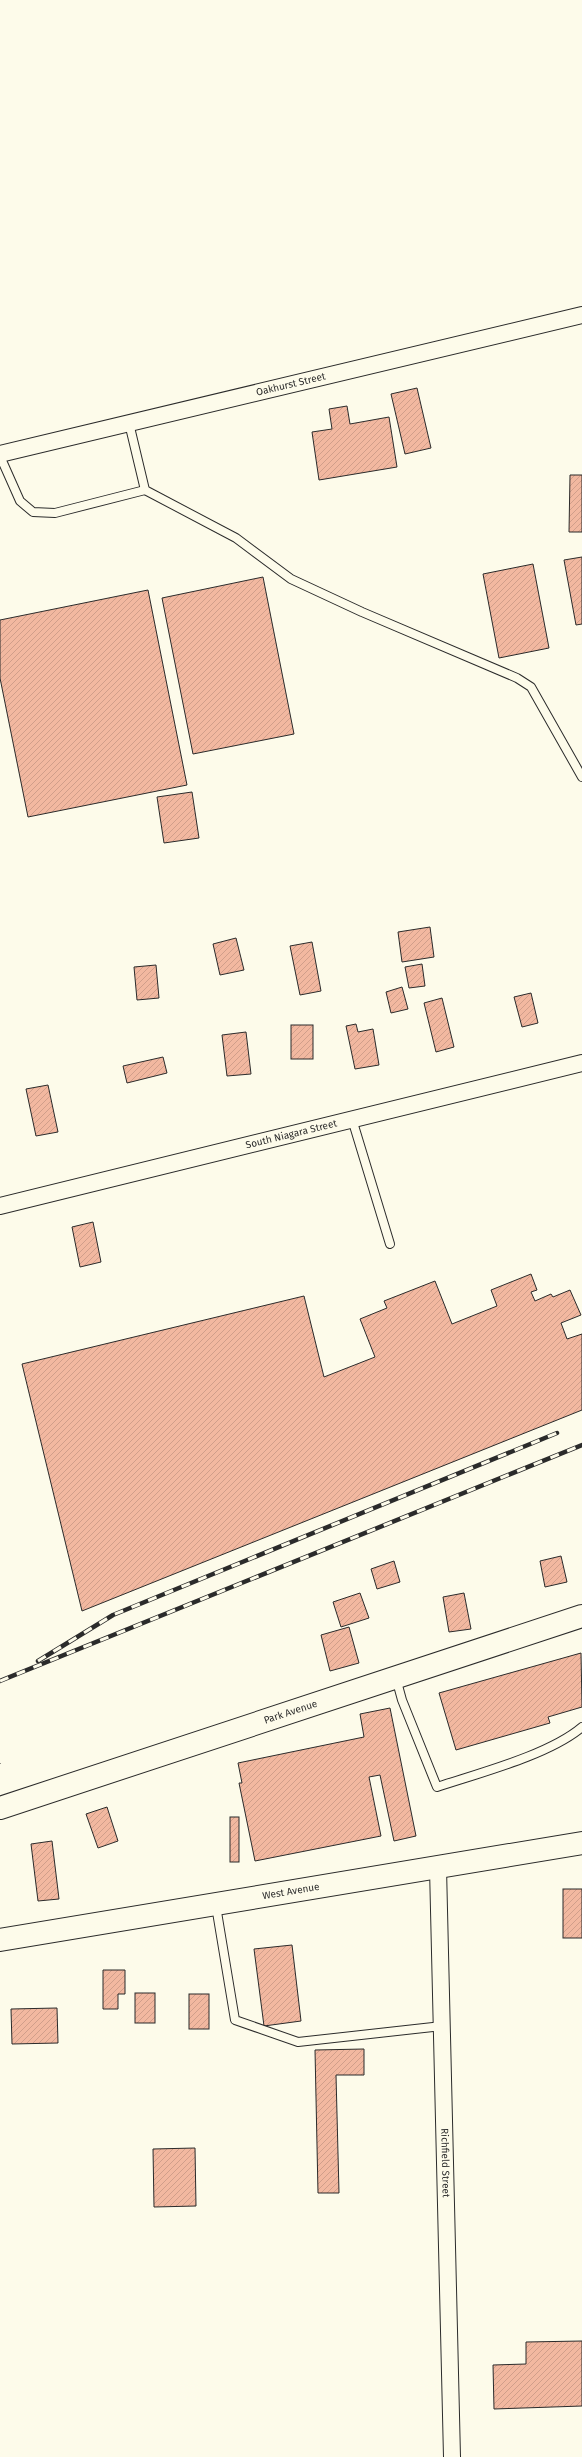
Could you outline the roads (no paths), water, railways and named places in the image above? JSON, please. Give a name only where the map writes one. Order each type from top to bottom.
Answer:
[{"type":"main road","name":"Park Avenue","points":[[0,1808],[582,1616]]},
{"type":"main road","name":"West Avenue","points":[[0,1940],[582,1843]]},
{"type":"street","name":"Oakhurst Street","points":[[0,455],[582,315]]},
{"type":"street","name":"South Niagara Street","points":[[0,1206],[582,1063]]},
{"type":"street","name":"Richfield Street","points":[[438,1868],[452,2457]]},
{"type":"lane","points":[[129,423],[144,490]]},
{"type":"lane","points":[[0,455],[20,501],[33,512],[55,513],[144,490],[236,538],[291,579],[362,612],[517,678],[531,687],[582,777]]},
{"type":"lane","points":[[352,1119],[390,1244]]},
{"type":"lane","points":[[396,1678],[402,1700],[437,1787],[516,1761],[573,1735],[582,1727]]},
{"type":"lane","points":[[216,1905],[235,2020],[298,2042],[442,2026]]},
{"type":"railway","points":[[38,1661],[113,1615],[557,1433]]},
{"type":"railway","points":[[0,1681],[582,1445]]}]
